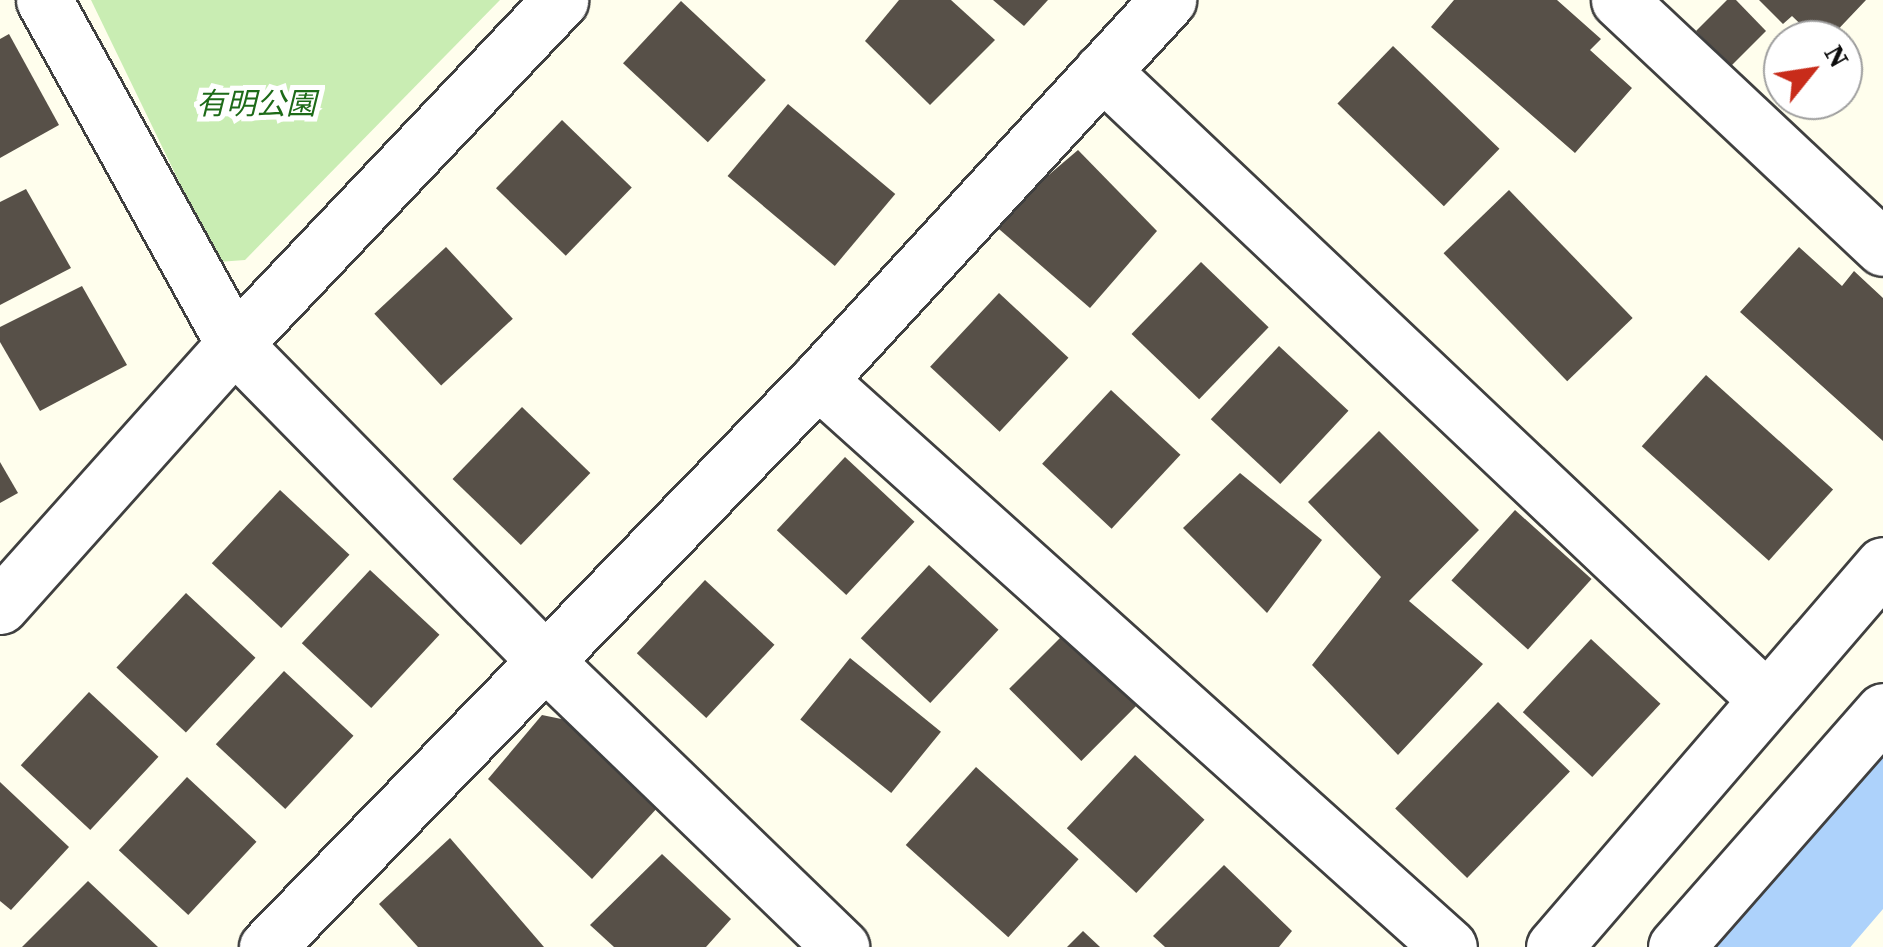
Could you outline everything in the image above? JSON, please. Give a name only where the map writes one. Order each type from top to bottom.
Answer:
[{"type":"street","points":[[44,0],[234,344],[547,663],[841,947]]},
{"type":"street","points":[[0,606],[234,344],[560,0]]},
{"type":"street","points":[[267,947],[818,380],[1168,0]]},
{"type":"street","points":[[1619,0],[1883,248]]},
{"type":"street","points":[[1102,70],[1764,696]]},
{"type":"street","points":[[818,380],[1449,947]]},
{"type":"street","points":[[1554,947],[1764,696],[1883,565]]},
{"type":"street","points":[[1676,947],[1883,710]]},
{"type":"green space","name":"有明公園","points":[[91,0],[500,0],[245,260],[218,262]]},
{"type":"building","points":[[899,0],[951,0],[995,40],[930,105],[865,41]]},
{"type":"building","points":[[993,0],[1048,0],[1024,26]]},
{"type":"building","points":[[1454,0],[1557,0],[1601,39],[1590,50],[1632,88],[1575,153],[1431,27]]},
{"type":"building","points":[[1727,0],[1736,0],[1763,28],[1763,34],[1731,66],[1696,31]]},
{"type":"building","points":[[1759,0],[1866,0],[1847,20],[1796,20],[1792,16],[1779,20]]},
{"type":"building","points":[[681,1],[766,80],[708,142],[623,63]]},
{"type":"building","points":[[9,34],[59,125],[0,158],[0,39]]},
{"type":"building","points":[[1393,46],[1499,149],[1444,206],[1337,104]]},
{"type":"building","points":[[788,104],[895,194],[835,266],[728,176]]},
{"type":"building","points":[[562,120],[632,187],[566,256],[496,188]]},
{"type":"building","points":[[1078,150],[1157,231],[1090,308],[992,223]]},
{"type":"building","points":[[26,189],[71,268],[0,305],[0,202]]},
{"type":"building","points":[[1509,190],[1633,318],[1567,381],[1444,253]]},
{"type":"building","points":[[446,247],[513,319],[441,386],[374,314]]},
{"type":"building","points":[[1799,247],[1842,286],[1854,271],[1883,298],[1883,441],[1740,312]]},
{"type":"building","points":[[1201,262],[1269,327],[1199,399],[1132,334]]},
{"type":"building","points":[[82,286],[127,365],[40,411],[0,342],[0,327]]},
{"type":"building","points":[[999,293],[1068,358],[1000,432],[930,367]]},
{"type":"building","points":[[1279,346],[1348,411],[1280,484],[1211,419]]},
{"type":"building","points":[[1706,375],[1833,489],[1769,561],[1642,446]]},
{"type":"building","points":[[1111,390],[1180,455],[1112,529],[1042,464]]},
{"type":"building","points":[[522,407],[590,473],[521,545],[453,479]]},
{"type":"building","points":[[1379,431],[1479,530],[1409,601],[1483,664],[1398,755],[1312,665],[1381,577],[1308,502]]},
{"type":"building","points":[[845,457],[914,522],[846,595],[777,530]]},
{"type":"building","points":[[0,462],[18,493],[0,503]]},
{"type":"building","points":[[1240,473],[1322,540],[1267,613],[1183,528]]},
{"type":"building","points":[[280,490],[349,555],[281,628],[212,563]]},
{"type":"building","points":[[1515,510],[1592,579],[1528,650],[1451,581]]},
{"type":"building","points":[[929,565],[998,630],[930,703],[861,638]]},
{"type":"building","points":[[370,570],[439,635],[371,708],[302,643]]},
{"type":"building","points":[[705,580],[774,645],[706,718],[637,653]]},
{"type":"building","points":[[186,593],[255,658],[186,732],[116,668]]},
{"type":"building","points":[[1070,628],[1142,700],[1081,761],[1009,689]]},
{"type":"building","points":[[1591,639],[1660,704],[1592,777],[1523,712]]},
{"type":"building","points":[[850,658],[941,732],[891,793],[800,719]]},
{"type":"building","points":[[284,671],[353,736],[285,809],[216,744]]},
{"type":"building","points":[[89,692],[158,757],[90,830],[21,765]]},
{"type":"building","points":[[1498,702],[1570,771],[1467,878],[1395,808]]},
{"type":"building","points":[[542,715],[571,721],[659,806],[592,879],[488,779]]},
{"type":"building","points":[[1135,755],[1204,820],[1136,893],[1067,828]]},
{"type":"building","points":[[976,767],[1079,859],[1008,937],[906,845]]},
{"type":"building","points":[[187,777],[256,842],[188,915],[119,850]]},
{"type":"building","points":[[0,782],[69,847],[11,910],[0,901]]},
{"type":"building","points":[[450,838],[544,947],[418,947],[379,904]]},
{"type":"building","points":[[662,854],[731,919],[706,947],[614,947],[590,925]]},
{"type":"building","points":[[1224,865],[1292,931],[1279,947],[1165,947],[1153,936]]},
{"type":"building","points":[[88,881],[158,947],[22,947]]},
{"type":"building","points":[[1083,931],[1100,947],[1067,947]]},
{"type":"waterway","points":[[1766,947],[1883,811]]}]
